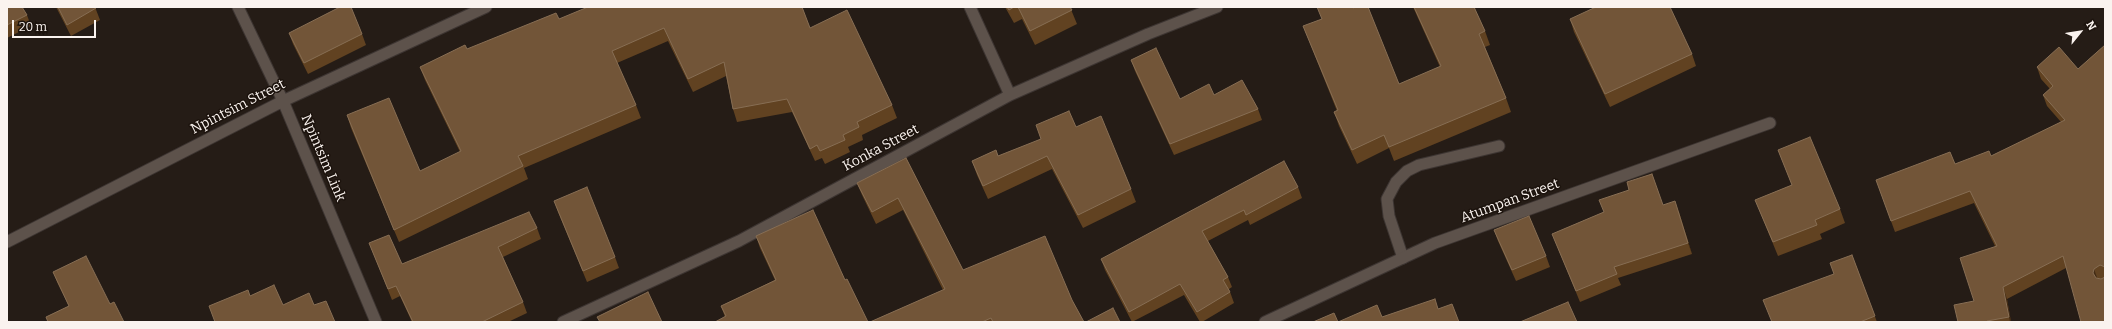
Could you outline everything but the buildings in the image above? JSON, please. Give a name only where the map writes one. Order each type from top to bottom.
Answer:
[{"type":"street","name":"Npintsim Link","points":[[238,7],[283,101],[376,322]]},
{"type":"street","name":"Npintsim Street","points":[[7,242],[283,101],[486,7]]},
{"type":"street","points":[[970,7],[1010,96]]},
{"type":"street","name":"Konka Street","points":[[563,322],[739,241],[1010,96],[1148,34],[1217,7]]},
{"type":"street","name":"Atumpan Street","points":[[1265,322],[1445,240],[1770,123]]},
{"type":"street","points":[[1403,258],[1389,216],[1387,199],[1396,182],[1418,165],[1499,146]]}]
